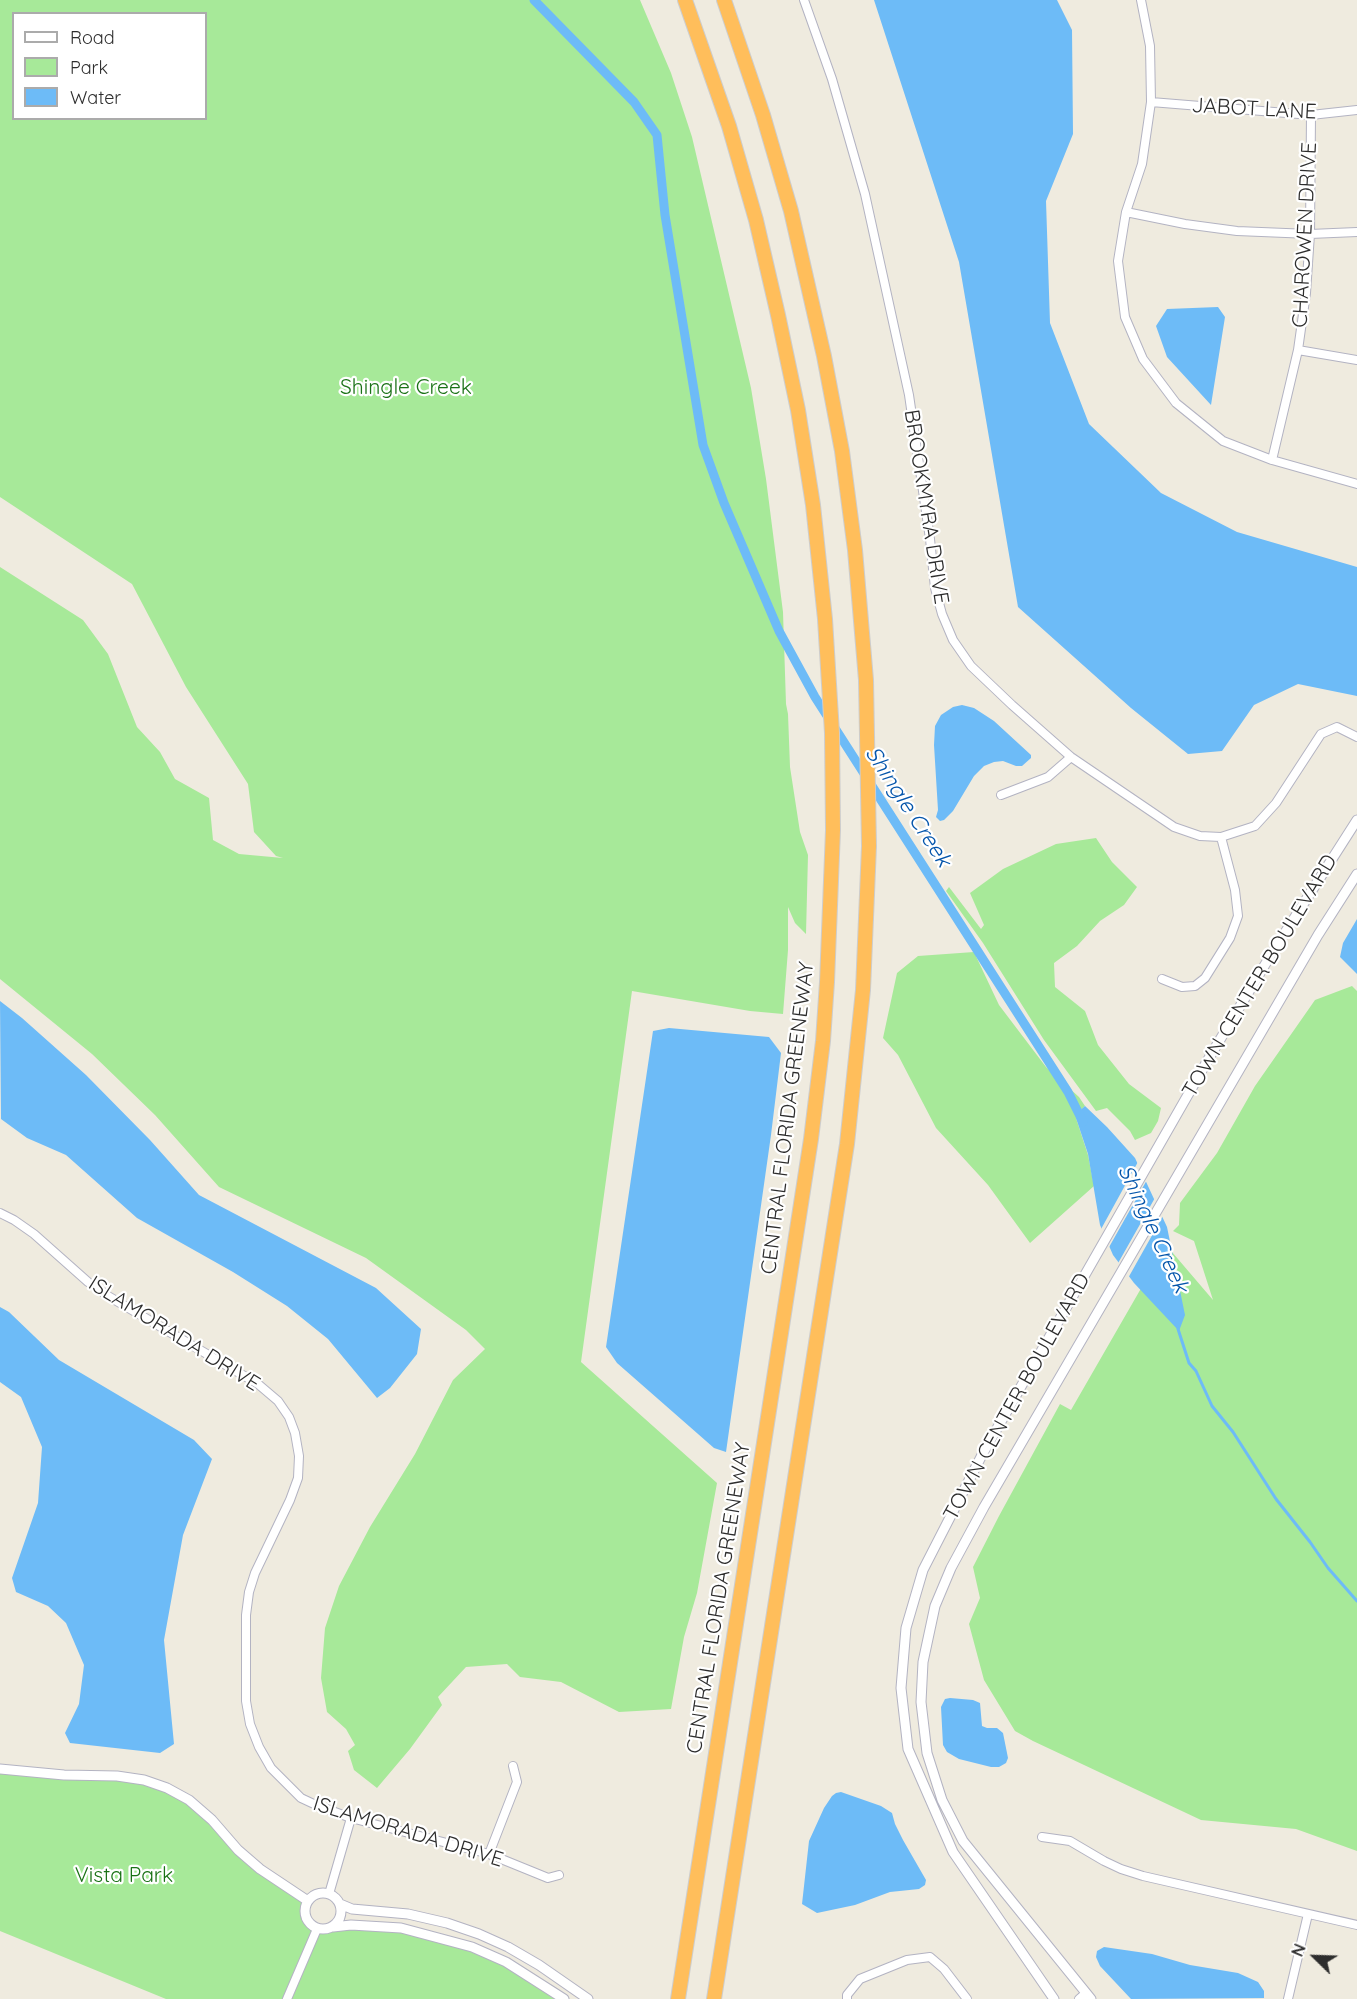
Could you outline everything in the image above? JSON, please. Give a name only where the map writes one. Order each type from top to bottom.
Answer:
[{"type":"highway","name":"CENTRAL FLORIDA GREENEWAY","points":[[678,1999],[804,1187],[823,1041],[832,880],[833,781],[830,682],[825,619],[813,505],[798,410],[756,220],[729,126],[685,0]]},
{"type":"highway","points":[[714,1999],[827,1277],[853,1093],[863,990],[868,896],[866,680],[855,550],[842,451],[805,267],[778,165],[724,0]]},
{"type":"street","name":"BROOKMYRA DRIVE","points":[[804,0],[832,79],[865,194],[909,395],[935,588],[942,614],[953,640],[971,666],[1071,757],[1174,827],[1200,836],[1221,837],[1255,826],[1276,803],[1321,734],[1337,727],[1357,736]]},
{"type":"street","points":[[1141,0],[1150,46],[1151,102],[1142,164],[1126,212],[1118,261],[1125,317],[1143,359],[1176,404],[1223,441],[1272,460],[1357,484]]},
{"type":"street","name":"JABOT LANE","points":[[1151,102],[1311,115],[1357,110]]},
{"type":"street","name":"CHAROWEN DRIVE","points":[[1272,460],[1298,350],[1306,293],[1310,234],[1311,115]]},
{"type":"street","points":[[1126,212],[1185,224],[1237,231],[1310,234],[1357,232]]},
{"type":"street","points":[[1298,350],[1357,360]]},
{"type":"street","points":[[1001,795],[1048,777],[1071,757]]},
{"type":"street","name":"TOWN CENTER BOULEVARD","points":[[1054,1999],[953,1851],[908,1749],[901,1688],[906,1629],[923,1570],[982,1453],[1272,952],[1357,820]]},
{"type":"street","points":[[1162,979],[1182,987],[1195,986],[1205,978],[1230,938],[1238,916],[1235,890],[1221,837]]},
{"type":"street","name":"TOWN CENTER BOULEVARD","points":[[1085,1997],[963,1841],[942,1800],[927,1753],[921,1692],[923,1662],[935,1606],[951,1568],[984,1507],[1318,936],[1357,874]]},
{"type":"street","name":"ISLAMORADA DRIVE","points":[[0,1213],[34,1234],[88,1282],[108,1296],[258,1384],[278,1401],[289,1417],[295,1432],[299,1456],[298,1478],[255,1573],[249,1592],[246,1615],[246,1701],[250,1724],[271,1768],[301,1798],[351,1818],[489,1854],[548,1878],[559,1875]]},
{"type":"street","points":[[489,1854],[518,1782],[513,1766]]},
{"type":"street","points":[[0,1769],[117,1776],[144,1780],[167,1788],[189,1800],[212,1820],[238,1850],[260,1869],[308,1901]]},
{"type":"street","points":[[329,1894],[351,1818]]},
{"type":"street","points":[[1042,1837],[1070,1841],[1104,1861],[1143,1876],[1357,1925]]},
{"type":"street","points":[[564,1999],[506,1962],[472,1947],[401,1928],[351,1925],[327,1930],[317,1929],[307,1921],[305,1913],[308,1901],[318,1894],[329,1894],[340,1904],[352,1909],[408,1914],[447,1923],[479,1934],[539,1965],[588,1999]]},
{"type":"street","points":[[333,1927],[341,1917],[340,1904]]},
{"type":"street","points":[[1288,1999],[1308,1914]]},
{"type":"street","points":[[287,1999],[317,1929]]},
{"type":"street","points":[[847,1999],[847,1995],[860,1979],[908,1960],[930,1957],[944,1969],[968,1999]]},
{"type":"green space","name":"Shingle Creek","points":[[0,0],[640,0],[671,73],[692,137],[751,388],[766,479],[783,612],[790,767],[800,832],[808,855],[806,934],[795,923],[788,907],[788,950],[783,1014],[750,1011],[632,991],[581,1362],[717,1483],[697,1593],[684,1637],[671,1709],[619,1712],[561,1682],[520,1677],[507,1664],[466,1667],[438,1697],[442,1705],[410,1749],[377,1788],[354,1770],[348,1751],[355,1745],[346,1729],[327,1712],[321,1678],[325,1628],[339,1586],[370,1527],[415,1454],[453,1380],[485,1349],[466,1330],[366,1258],[219,1187],[155,1115],[92,1054],[0,979],[0,567],[83,620],[108,654],[137,727],[160,752],[175,779],[209,798],[213,840],[239,854],[283,858],[276,856],[254,832],[248,784],[186,687],[132,584],[0,497]]},
{"type":"green space","points":[[1096,838],[1112,862],[1137,887],[1124,905],[1100,921],[1077,946],[1054,963],[1055,987],[1085,1011],[1098,1045],[1129,1084],[1161,1108],[1158,1121],[1151,1133],[1135,1140],[1130,1131],[1107,1108],[1096,1111],[1044,1040],[983,943],[946,891],[949,887],[981,929],[984,925],[970,893],[1003,869],[1056,844]]},
{"type":"green space","points":[[974,952],[999,1005],[1046,1067],[1079,1097],[1085,1106],[1078,1112],[1076,1118],[1088,1155],[1094,1186],[1030,1243],[988,1185],[936,1128],[898,1055],[883,1038],[897,973],[918,956]]},
{"type":"green space","name":"Shingle Creek","points":[[1352,986],[1357,991],[1357,1851],[1296,1829],[1201,1820],[1015,1731],[984,1680],[969,1624],[980,1598],[973,1567],[999,1516],[1060,1404],[1071,1410],[1166,1245],[1213,1300],[1194,1241],[1173,1231],[1179,1225],[1180,1203],[1217,1153],[1255,1086],[1315,1000]]},
{"type":"green space","name":"Vista Park","points":[[0,1769],[144,1780],[189,1800],[238,1850],[308,1901],[305,1913],[307,1921],[317,1929],[368,1926],[472,1947],[564,1999],[166,1999],[0,1931]]},
{"type":"water","points":[[874,0],[1057,0],[1072,30],[1073,134],[1046,201],[1050,323],[1089,424],[1161,493],[1237,532],[1357,567],[1357,696],[1298,684],[1254,705],[1222,751],[1188,754],[1131,708],[1018,607],[959,262]]},
{"type":"water","points":[[1218,307],[1225,317],[1211,405],[1167,357],[1156,326],[1167,309]]},
{"type":"water","points":[[962,705],[974,708],[994,721],[1031,755],[1031,758],[1022,766],[1003,761],[984,766],[974,776],[953,811],[940,821],[936,817],[938,810],[935,726],[941,715],[953,707]]},
{"type":"water","points":[[1357,919],[1357,974],[1340,957],[1343,943]]},
{"type":"water","points":[[0,1001],[86,1075],[150,1140],[199,1195],[376,1288],[421,1329],[417,1354],[390,1388],[377,1398],[328,1339],[287,1306],[233,1272],[137,1218],[66,1155],[27,1138],[1,1119]]},
{"type":"water","points":[[669,1028],[769,1037],[781,1053],[726,1452],[714,1448],[617,1363],[606,1347],[653,1031]]},
{"type":"water","points":[[1085,1106],[1135,1158],[1167,1227],[1185,1315],[1179,1331],[1134,1283],[1113,1255],[1100,1225],[1088,1154],[1076,1118],[1078,1112]]},
{"type":"water","points":[[0,1307],[9,1312],[59,1360],[194,1440],[212,1459],[183,1535],[164,1640],[174,1744],[160,1753],[70,1743],[65,1733],[79,1704],[84,1665],[66,1623],[48,1606],[16,1592],[12,1578],[38,1503],[42,1447],[21,1397],[0,1382]]},
{"type":"water","points":[[945,1699],[973,1700],[980,1703],[982,1726],[997,1728],[1003,1733],[1008,1758],[1006,1763],[999,1767],[991,1767],[959,1759],[947,1752],[943,1745],[941,1707]]},
{"type":"water","points":[[841,1792],[881,1806],[892,1813],[903,1840],[926,1880],[925,1885],[919,1889],[890,1892],[855,1905],[817,1913],[802,1904],[809,1841],[824,1808],[832,1796]]},
{"type":"water","points":[[1104,1947],[1152,1954],[1190,1965],[1238,1973],[1258,1982],[1264,1991],[1264,1998],[1131,1999],[1100,1966],[1096,1957],[1097,1951]]},
{"type":"pier","points":[[1139,1160],[1148,1178],[1108,1249],[1100,1231]]},
{"type":"pier","points":[[1156,1196],[1164,1214],[1127,1280],[1117,1265]]},
{"type":"waterway","name":"Shingle Creek","points":[[534,0],[634,102],[657,135],[665,215],[703,445],[724,503],[779,631],[815,697],[1068,1092],[1083,1122]]},
{"type":"waterway","name":"Shingle Creek","points":[[1178,1329],[1189,1363],[1196,1371],[1212,1406],[1233,1432],[1276,1499],[1328,1568],[1357,1601]]}]
